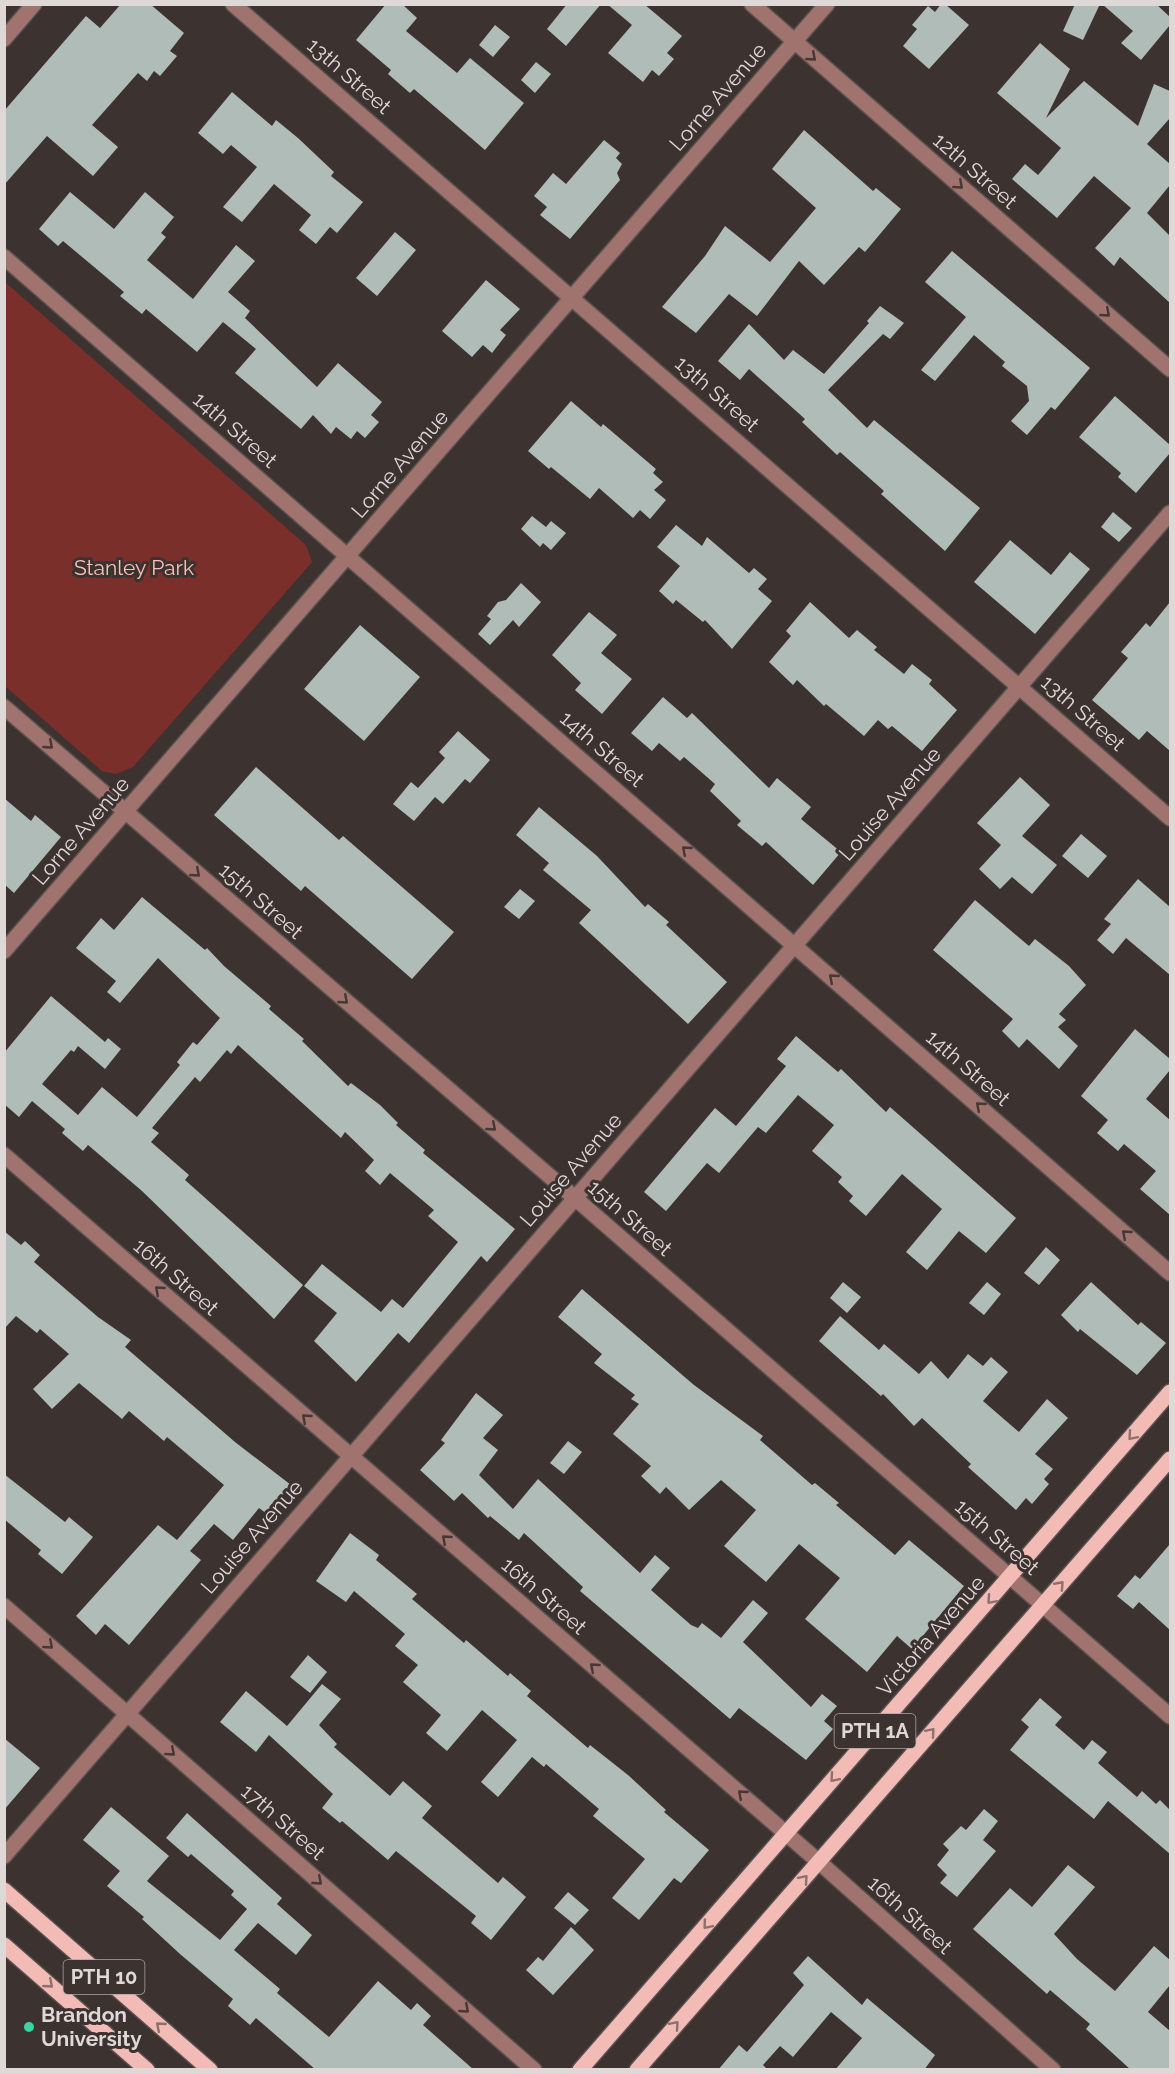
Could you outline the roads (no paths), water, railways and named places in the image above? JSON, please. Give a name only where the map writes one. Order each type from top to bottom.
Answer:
[{"type":"main road","name":"Victoria Avenue","points":[[580,2070],[1170,1392]]},
{"type":"main road","name":"PTH 1A","points":[[636,2070],[1170,1459]]},
{"type":"main road","name":"PTH 10","points":[[4,1890],[210,2068]]},
{"type":"main road","name":"PTH 10","points":[[4,1945],[147,2070]]},
{"type":"main road","points":[[97,2026],[132,2070]]},
{"type":"main road","points":[[573,2070],[602,2046]]},
{"type":"street","points":[[4,39],[34,4]]},
{"type":"street","name":"13th Street","points":[[233,4],[1170,818]]},
{"type":"street","name":"12th Street","points":[[752,4],[1170,369]]},
{"type":"street","name":"Lorne Avenue","points":[[4,951],[826,4]]},
{"type":"street","name":"14th Street","points":[[4,257],[1170,1273]]},
{"type":"street","name":"Louise Avenue","points":[[4,1856],[1170,513]]},
{"type":"street","name":"15th Street","points":[[4,707],[575,1198],[1170,1716]]},
{"type":"street","name":"16th Street","points":[[4,1155],[786,1833],[1053,2070]]},
{"type":"street","name":"17th Street","points":[[4,1606],[534,2070]]},
{"type":"place","name":"Brandon University","points":[[29,2027]]},
{"type":"park label","name":"Stanley Park","points":[[134,568]]}]
